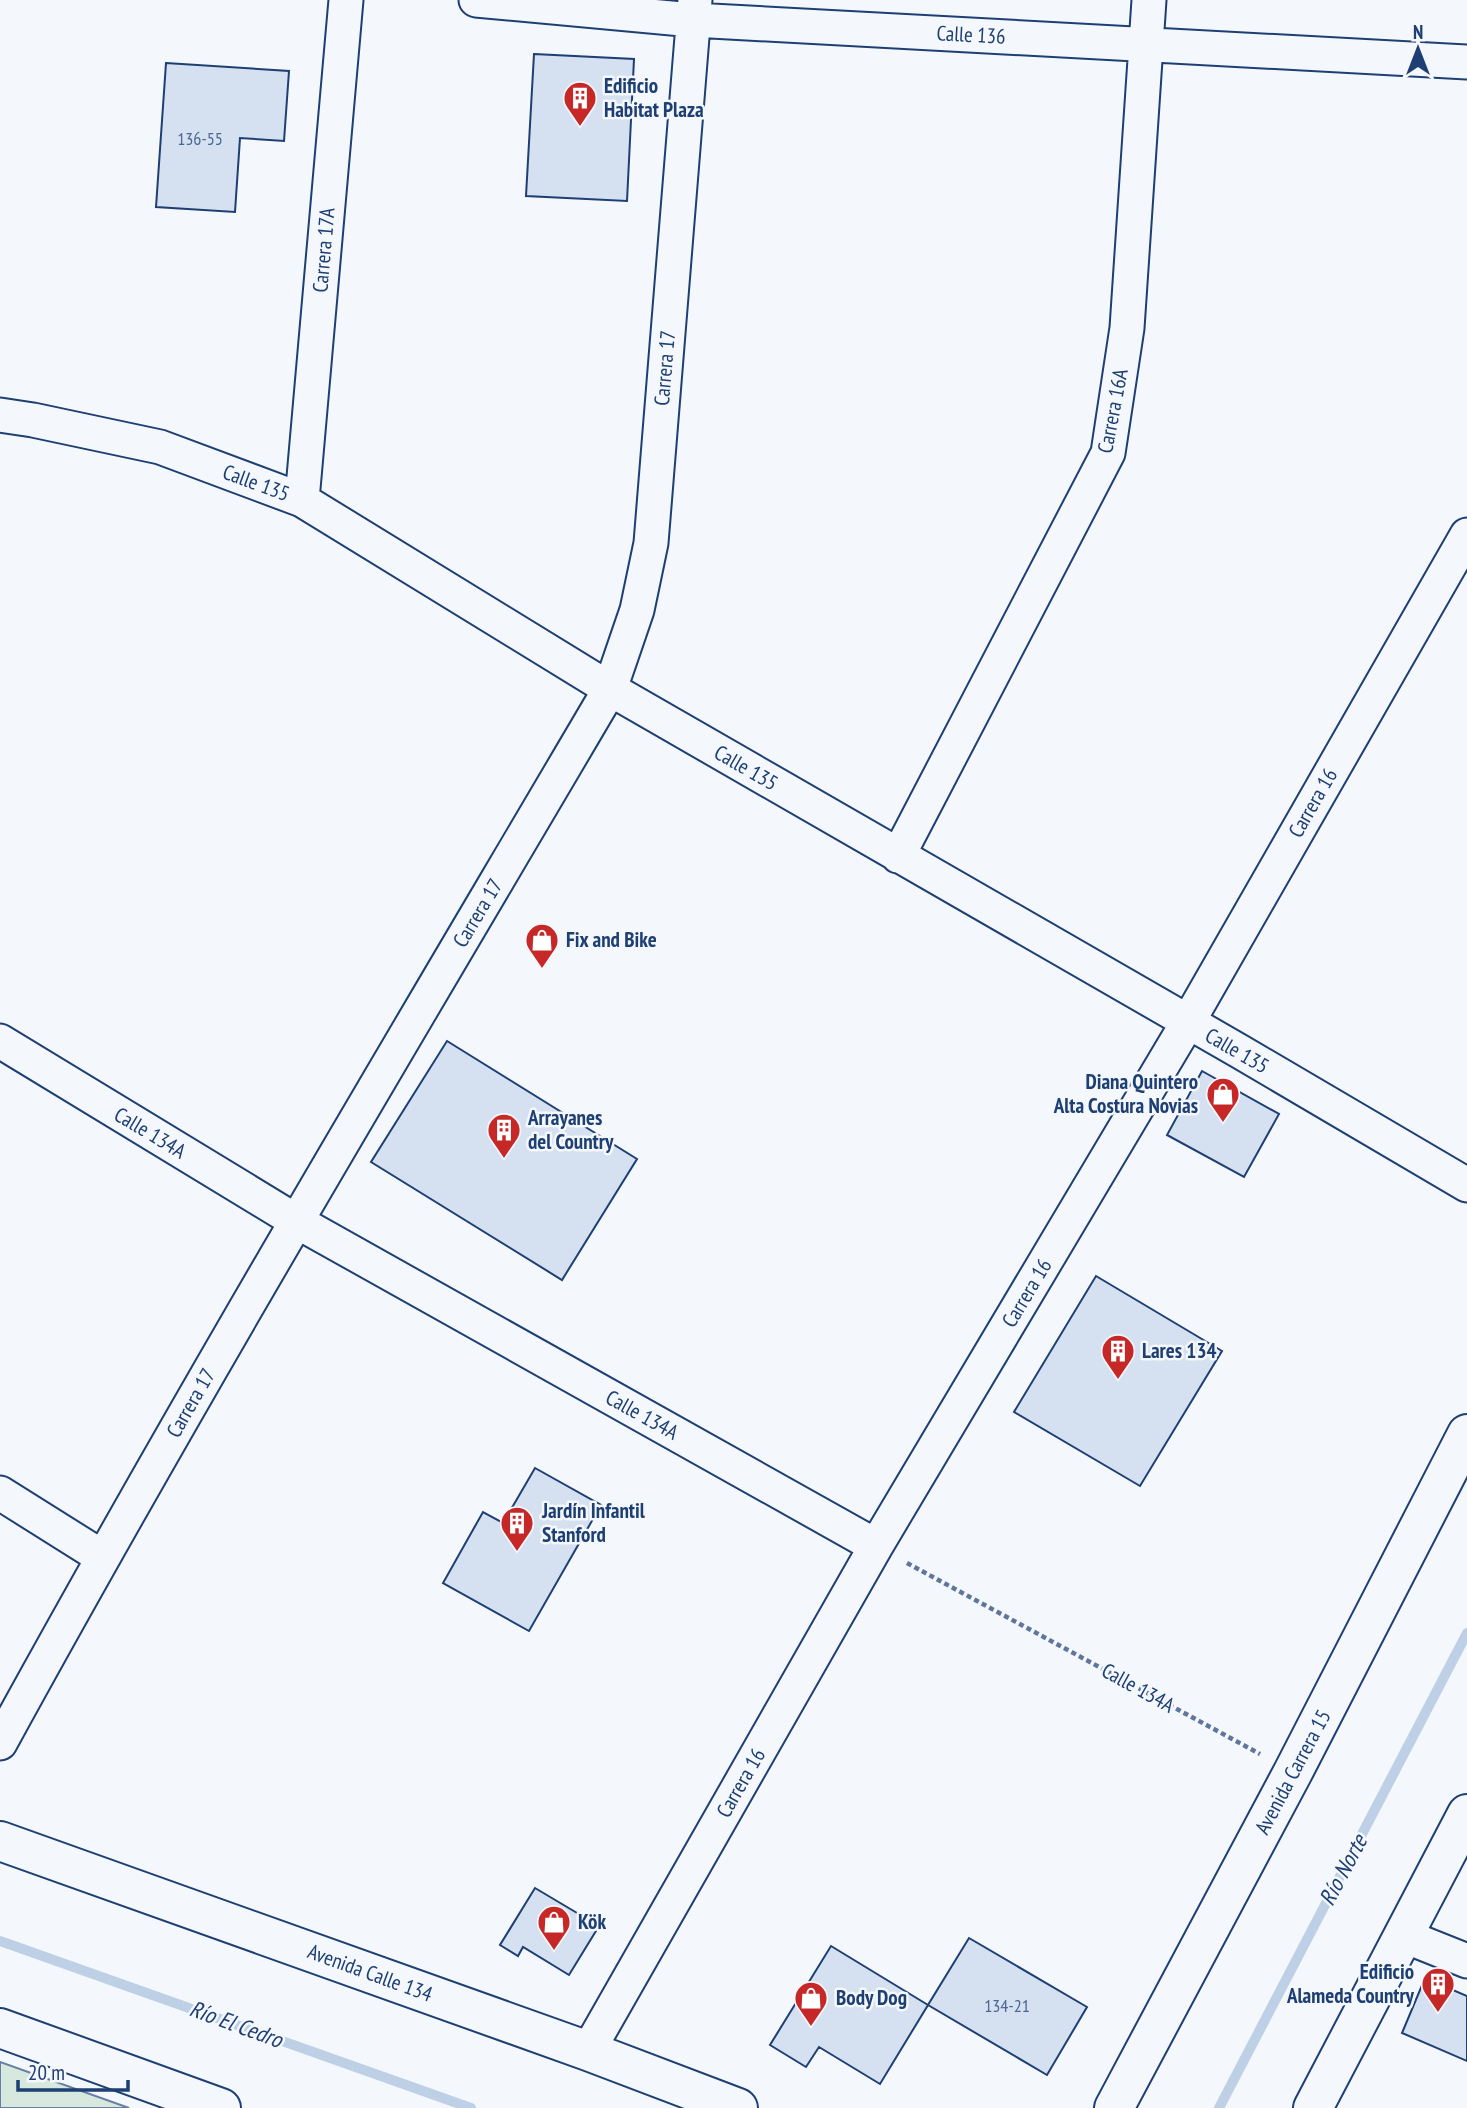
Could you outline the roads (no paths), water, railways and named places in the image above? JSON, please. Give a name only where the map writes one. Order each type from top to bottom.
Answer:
[{"type":"main road","name":"Avenida Carrera 15","points":[[1114,2108],[1293,1772],[1467,1434]]},
{"type":"main road","points":[[1313,2108],[1467,1814]]},
{"type":"main road","name":"Avenida Calle 134","points":[[0,1841],[738,2108]]},
{"type":"main road","points":[[0,2028],[221,2108]]},
{"type":"street","name":"Carrera 17A","points":[[302,500],[346,0]]},
{"type":"street","name":"Calle 136","points":[[476,0],[694,10],[1146,45],[1467,62]]},
{"type":"street","name":"Carrera 16A","points":[[898,856],[1108,453],[1127,328],[1149,0]]},
{"type":"street","name":"Carrera 17","points":[[0,1743],[102,1557],[296,1221],[610,689],[636,610],[651,543],[694,10]]},
{"type":"street","name":"Calle 135","points":[[0,415],[160,447],[302,500],[610,689],[1467,1185]]},
{"type":"street","name":"Carrera 16","points":[[589,2052],[876,1546],[1188,1022],[1467,535]]},
{"type":"street","name":"Calle 134A","points":[[0,1041],[296,1221],[876,1546]]},
{"type":"street","points":[[0,1493],[102,1557]]},
{"type":"street","points":[[1402,1935],[1467,1961]]},
{"type":"waterway","name":"Río Norte","points":[[1219,2108],[1467,1633]]},
{"type":"waterway","name":"Río El Cedro","points":[[0,1941],[471,2108]]},
{"type":"place","name":"Edificio Habitat Plaza","points":[[580,128]]},
{"type":"place","name":"Fix and Bike","points":[[542,970]]},
{"type":"place","name":"Diana Quintero Alta Costura Novias","points":[[1223,1124]]},
{"type":"place","name":"Arrayanes del Country","points":[[504,1160]]},
{"type":"place","name":"Lares 134","points":[[1118,1381]]},
{"type":"place","name":"Jardín Infantil Stanford","points":[[517,1553]]},
{"type":"place","name":"Kök","points":[[554,1952]]},
{"type":"place","name":"Edificio Alameda Country","points":[[1438,2014]]},
{"type":"place","name":"Body Dog","points":[[811,2028]]}]
